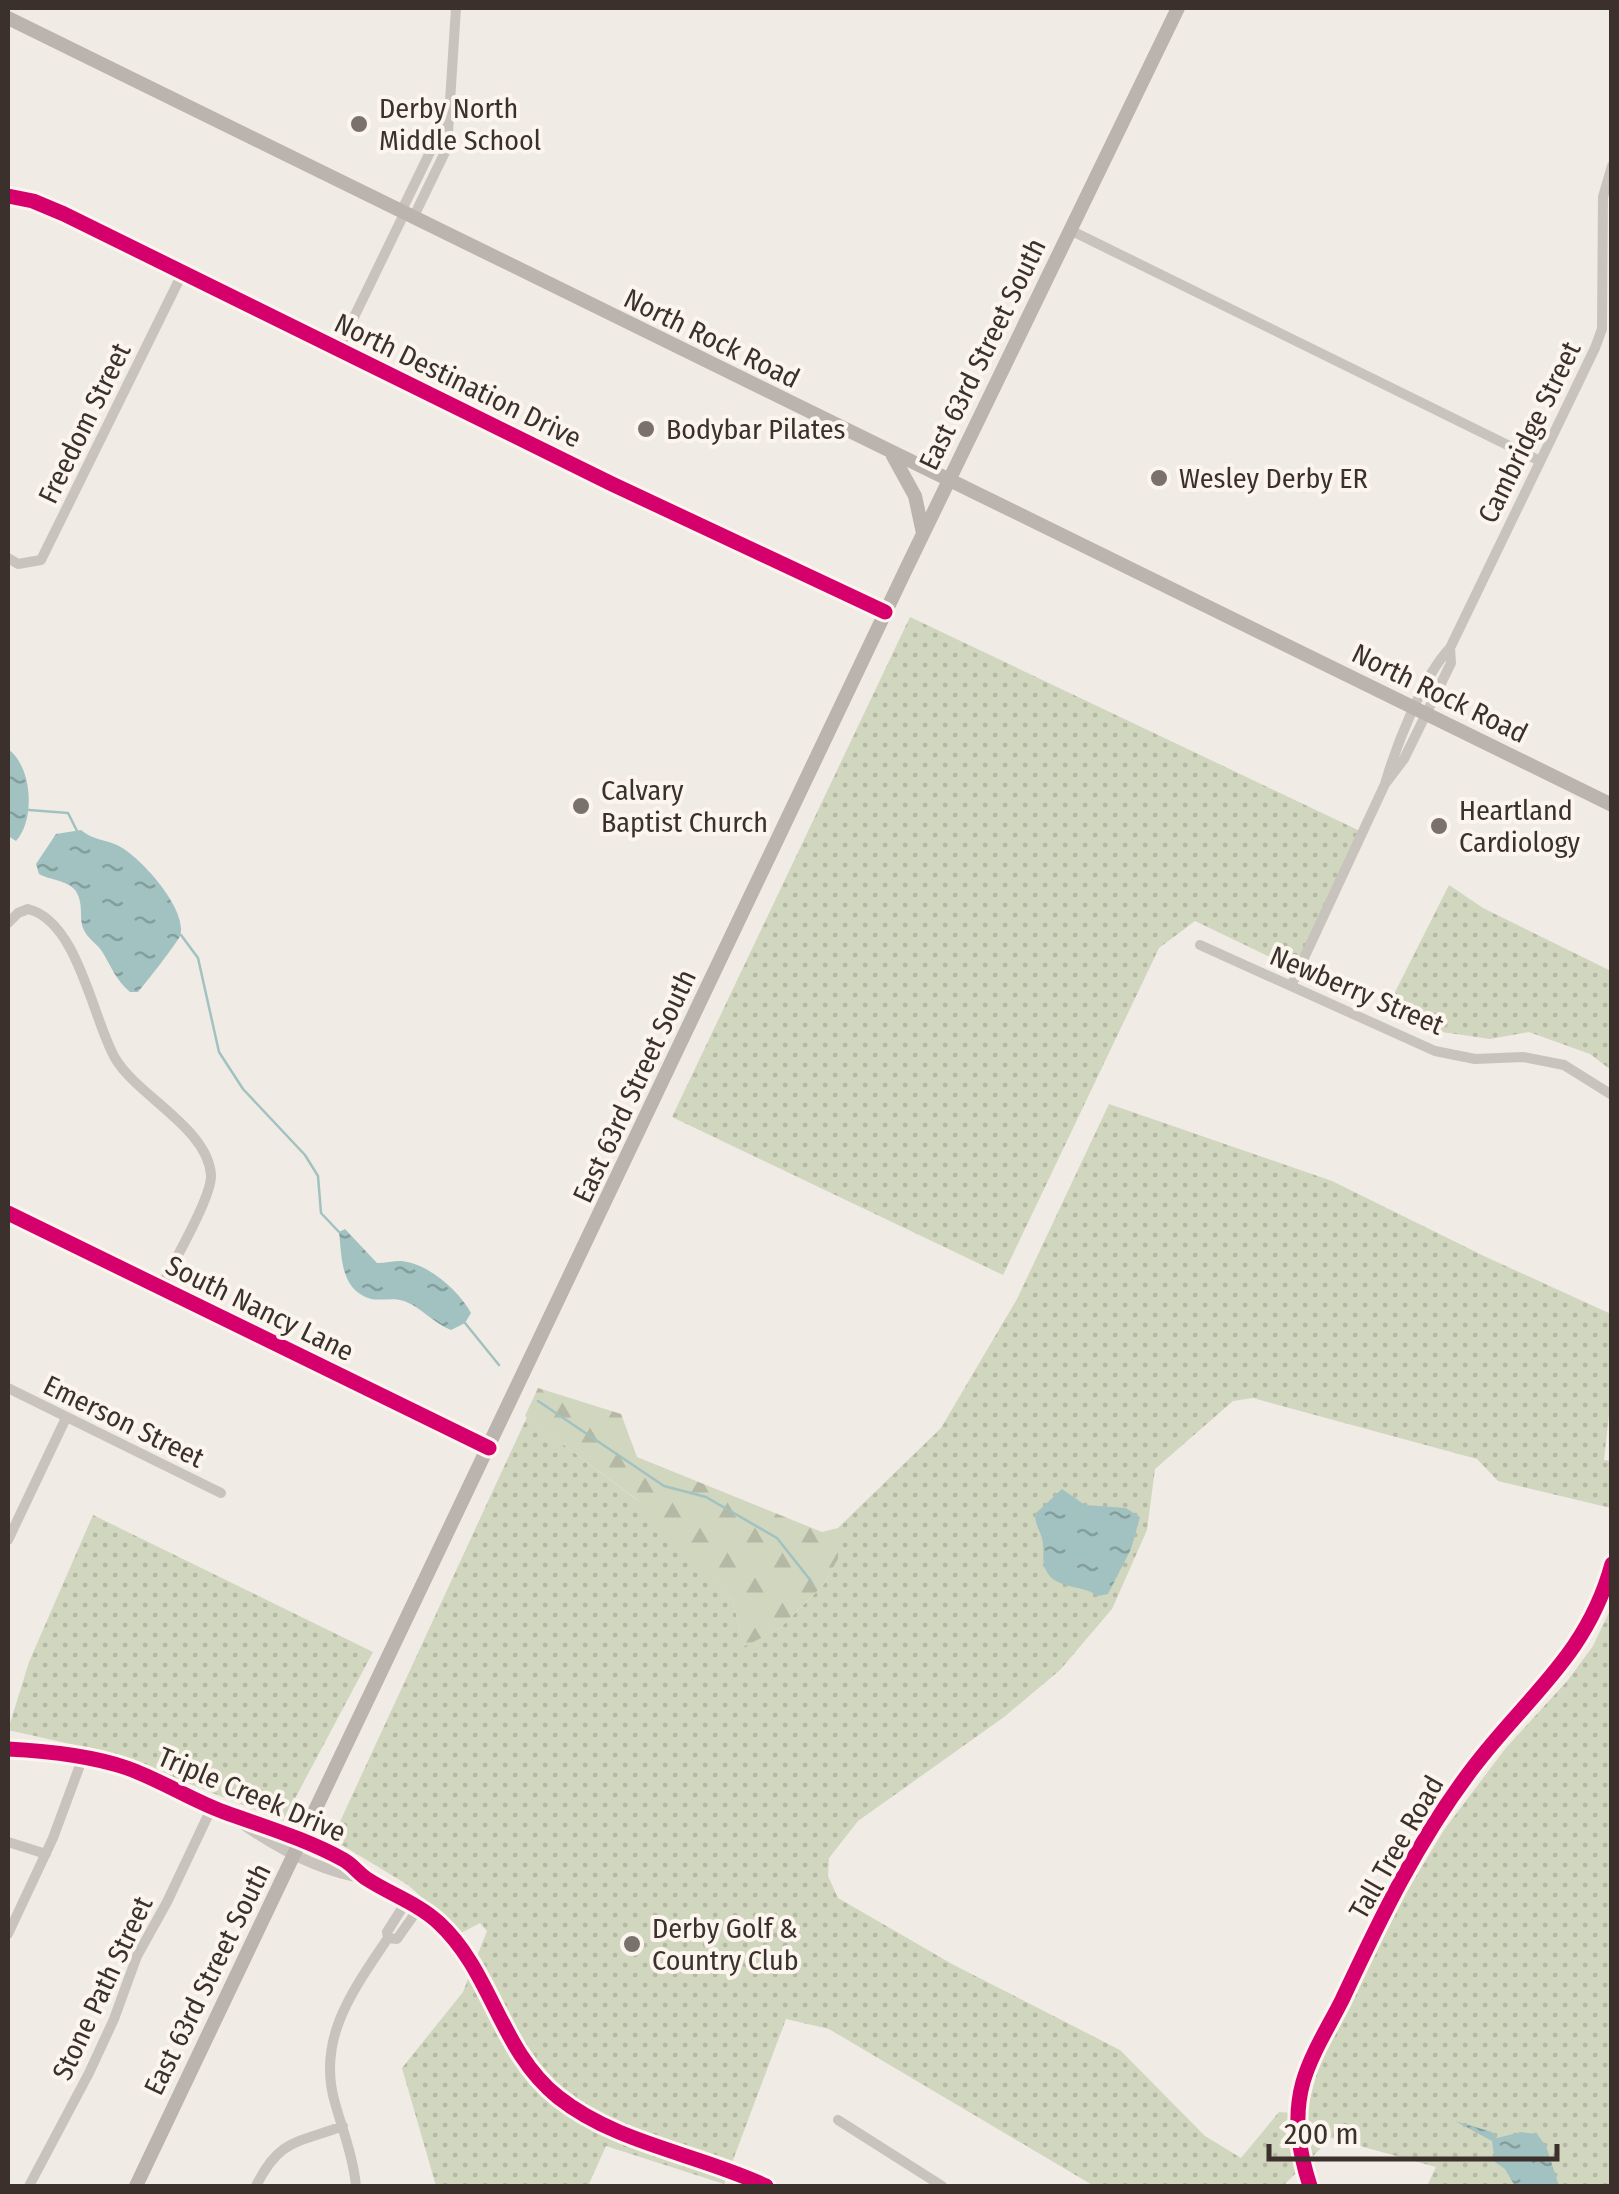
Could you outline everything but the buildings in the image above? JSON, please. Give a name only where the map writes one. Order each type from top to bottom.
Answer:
[{"type":"main road","name":"East 63rd Street South","points":[[136,2186],[923,533],[1178,8]]},
{"type":"main road","name":"North Rock Road","points":[[8,18],[1612,805]]},
{"type":"main road","points":[[893,455],[915,496],[923,533]]},
{"type":"street","points":[[339,348],[406,215],[451,109],[456,8]]},
{"type":"street","name":"Cambridge Street","points":[[1291,986],[1385,784],[1394,754],[1421,712],[1436,662],[1450,648],[1602,329],[1604,197],[1612,166]]},
{"type":"street","name":"North Destination Drive","points":[[8,196],[64,214],[598,478],[886,612]]},
{"type":"street","points":[[1070,230],[1540,461]]},
{"type":"street","name":"Freedom Street","points":[[8,558],[18,564],[42,560],[183,272]]},
{"type":"street","points":[[8,923],[18,912],[32,910],[44,916],[76,961],[118,1064],[194,1140],[208,1164],[209,1190],[161,1288]]},
{"type":"street","name":"Newberry Street","points":[[1200,946],[1435,1051],[1475,1059],[1523,1057],[1564,1065],[1612,1095]]},
{"type":"street","name":"South Nancy Lane","points":[[8,1213],[490,1448]]},
{"type":"street","name":"Emerson Street","points":[[8,1388],[64,1423],[221,1493]]},
{"type":"street","points":[[8,1540],[64,1423]]},
{"type":"street","name":"Tall Tree Road","points":[[1310,2186],[1296,2129],[1303,2082],[1393,1890],[1474,1766],[1561,1667],[1581,1638],[1604,1591],[1612,1564]]},
{"type":"street","name":"Triple Creek Drive","points":[[8,1749],[83,1757],[126,1768],[226,1813],[258,1835],[298,1847],[341,1874],[364,1878],[406,1902],[438,1922],[468,1958],[513,2048],[554,2095],[614,2129],[766,2186]]},
{"type":"street","points":[[8,1934],[46,1854],[83,1757]]},
{"type":"street","name":"Stone Path Street","points":[[29,2186],[89,2073],[137,1956],[212,1807]]},
{"type":"street","points":[[8,1842],[46,1854]]},
{"type":"street","points":[[388,1938],[386,1932],[406,1902]]},
{"type":"street","points":[[388,1938],[397,1939],[418,1909]]},
{"type":"street","points":[[356,2186],[331,2084],[333,2036],[345,2004],[388,1938]]},
{"type":"street","points":[[838,2120],[942,2186]]},
{"type":"street","points":[[256,2186],[279,2150],[343,2126]]},
{"type":"green space","points":[[910,617],[1360,831],[1295,969],[1195,921],[1159,948],[1003,1275],[672,1117]]},
{"type":"green space","points":[[1449,885],[1483,908],[1611,971],[1611,1070],[1590,1054],[1529,1032],[1490,1039],[1435,1031],[1387,1008]]},
{"type":"green space","points":[[1109,1104],[1332,1181],[1611,1314],[1611,1396],[1604,1460],[1611,1461],[1611,1508],[1498,1481],[1477,1459],[1253,1398],[1233,1401],[1155,1469],[1147,1530],[1112,1609],[1060,1670],[1004,1717],[858,1821],[829,1858],[828,1876],[838,1898],[952,1964],[1120,2050],[1205,2136],[1241,2158],[1279,2112],[1306,2114],[1319,2065],[1406,1893],[1444,1830],[1505,1749],[1568,1680],[1593,1646],[1611,1608],[1611,2186],[1427,2186],[1436,2167],[1331,2138],[1283,2186],[1094,2186],[829,2029],[786,2019],[724,2184],[606,2146],[588,2186],[436,2186],[402,2068],[463,1992],[487,1931],[480,1923],[461,1933],[408,1885],[332,1839],[527,1417],[646,1507],[733,1600],[743,1646],[779,1629],[824,1584],[838,1559],[838,1528],[941,1428],[1017,1299]]},
{"type":"green space","points":[[538,1388],[621,1414],[637,1457],[822,1532],[838,1528],[838,1559],[824,1584],[779,1629],[743,1647],[733,1600],[636,1499],[525,1416]]},
{"type":"green space","points":[[93,1515],[373,1652],[283,1821],[115,1754],[8,1730],[29,1662]]},
{"type":"water","points":[[8,749],[22,767],[29,793],[27,820],[16,841],[8,836]]},
{"type":"water","points":[[81,830],[117,845],[137,860],[160,884],[177,912],[180,936],[138,992],[130,992],[121,983],[85,932],[75,890],[39,874],[36,864],[56,834]]},
{"type":"water","points":[[345,1229],[377,1263],[411,1263],[442,1280],[471,1313],[465,1323],[451,1330],[404,1301],[361,1295],[344,1272],[339,1232]]},
{"type":"water","points":[[1062,1489],[1085,1505],[1126,1508],[1140,1517],[1131,1549],[1108,1594],[1098,1596],[1061,1583],[1045,1568],[1035,1514]]},
{"type":"water","points":[[1455,2121],[1492,2132],[1497,2138],[1521,2132],[1537,2134],[1546,2146],[1559,2186],[1515,2186],[1505,2169],[1495,2162],[1492,2141]]},
{"type":"waterway","points":[[29,810],[68,813],[77,831]]},
{"type":"waterway","points":[[181,935],[198,958],[219,1052],[243,1089],[305,1155],[318,1176],[321,1213],[339,1232]]},
{"type":"waterway","points":[[465,1323],[499,1365]]},
{"type":"waterway","points":[[538,1401],[664,1486],[706,1497],[777,1538],[811,1581]]},
{"type":"cycle path","points":[[8,196],[64,214],[612,484],[885,612]]},
{"type":"cycle path","points":[[8,1213],[489,1448]]},
{"type":"cycle path","points":[[1310,2186],[1300,2148],[1298,2109],[1315,2051],[1434,1824],[1492,1743],[1571,1650],[1601,1596],[1612,1564]]},
{"type":"cycle path","points":[[8,1749],[68,1754],[127,1768],[344,1860],[367,1879],[439,1923],[472,1964],[522,2057],[558,2097],[606,2126],[766,2186]]},
{"type":"place","name":"Derby North Middle School","points":[[359,124]]},
{"type":"place","name":"Bodybar Pilates","points":[[646,429]]},
{"type":"place","name":"Wesley Derby ER","points":[[1159,478]]},
{"type":"place","name":"Calvary Baptist Church","points":[[581,806]]},
{"type":"place","name":"Heartland Cardiology","points":[[1439,826]]},
{"type":"place","name":"Derby Golf & Country Club","points":[[632,1944]]}]
